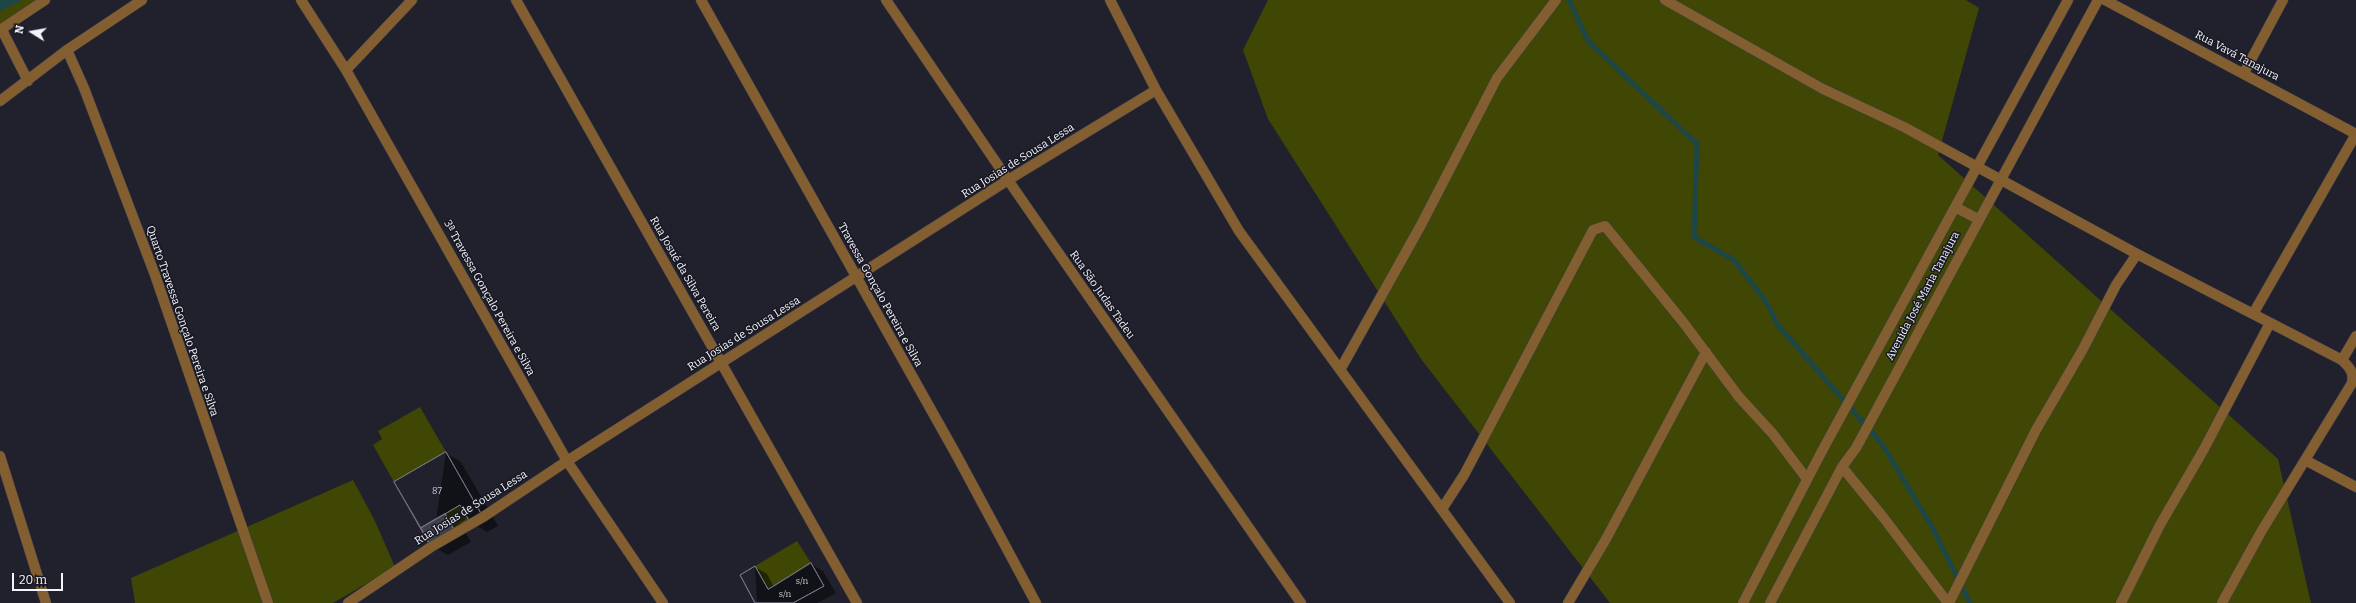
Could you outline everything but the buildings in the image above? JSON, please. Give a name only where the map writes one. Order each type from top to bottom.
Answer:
[{"type":"street","points":[[28,81],[1,30],[45,0]]},
{"type":"street","points":[[0,101],[67,50],[142,0]]},
{"type":"street","name":"3ª Travessa Gonçalo Pereira e Silva","points":[[301,0],[346,70],[567,461],[663,603]]},
{"type":"street","points":[[346,70],[412,0]]},
{"type":"street","name":"Rua Josué da Silva Pereira","points":[[516,0],[857,603]]},
{"type":"street","name":"Travessa Gonçalo Pereira e Silva","points":[[701,0],[957,456],[1036,603]]},
{"type":"street","name":"Rua São Judas Tadeu","points":[[886,0],[1008,180],[1302,603]]},
{"type":"street","points":[[1110,0],[1156,90],[1239,231],[1510,603]]},
{"type":"street","points":[[1340,370],[1421,225],[1497,78],[1556,0]]},
{"type":"street","points":[[1665,0],[1823,89],[1904,127],[2137,254],[2342,360],[2353,374],[2352,383],[2261,532],[2222,603]]},
{"type":"street","name":"Avenida José Maria Tanajura","points":[[1743,603],[1807,479],[2068,0]]},
{"type":"street","name":"Avenida José Maria Tanajura","points":[[1770,603],[1842,467],[1856,448],[1978,219],[2098,0]]},
{"type":"street","name":"Rua Vavá Tanajura","points":[[2105,0],[2356,134]]},
{"type":"street","points":[[2244,73],[2283,0]]},
{"type":"street","name":"Quarto Travessa Gonçalo Pereira e Silva","points":[[67,50],[84,88],[155,275],[268,603]]},
{"type":"street","name":"Rua Josias de Sousa Lessa","points":[[348,603],[432,547],[483,517],[721,362],[1008,180],[1156,90]]},
{"type":"street","points":[[2253,314],[2356,134]]},
{"type":"street","points":[[1955,207],[1978,219]]},
{"type":"street","points":[[1442,509],[1464,475],[1593,230],[1605,226],[1706,352],[1739,397],[1773,434],[1807,479]]},
{"type":"street","points":[[1842,467],[1883,517],[1949,603],[2036,430],[2083,349],[2116,285],[2137,254]]},
{"type":"street","points":[[2121,603],[2160,525],[2204,449],[2270,323]]},
{"type":"street","points":[[2342,360],[2356,336]]},
{"type":"street","points":[[1568,603],[1606,539],[1706,352]]},
{"type":"street","points":[[0,456],[46,603]]},
{"type":"street","points":[[2306,460],[2356,487]]},
{"type":"green space","points":[[0,0],[39,0],[0,25]]},
{"type":"green space","points":[[1268,0],[1966,0],[1979,8],[1938,155],[2278,459],[2311,603],[1610,603],[1421,359],[1268,119],[1243,50]]},
{"type":"green space","points":[[420,407],[446,452],[394,482],[373,445],[382,439],[378,431]]},
{"type":"green space","points":[[353,480],[375,521],[395,567],[333,603],[135,603],[131,578]]},
{"type":"green space","points":[[460,505],[471,524],[456,533],[445,514]]},
{"type":"green space","points":[[797,541],[811,563],[768,589],[755,566]]},
{"type":"shaded area","points":[[0,0],[22,0],[0,11]]},
{"type":"waterway","points":[[1569,0],[1588,41],[1697,144],[1694,237],[1734,260],[1767,303],[1777,324],[1882,444],[1932,527],[1970,603]]}]
